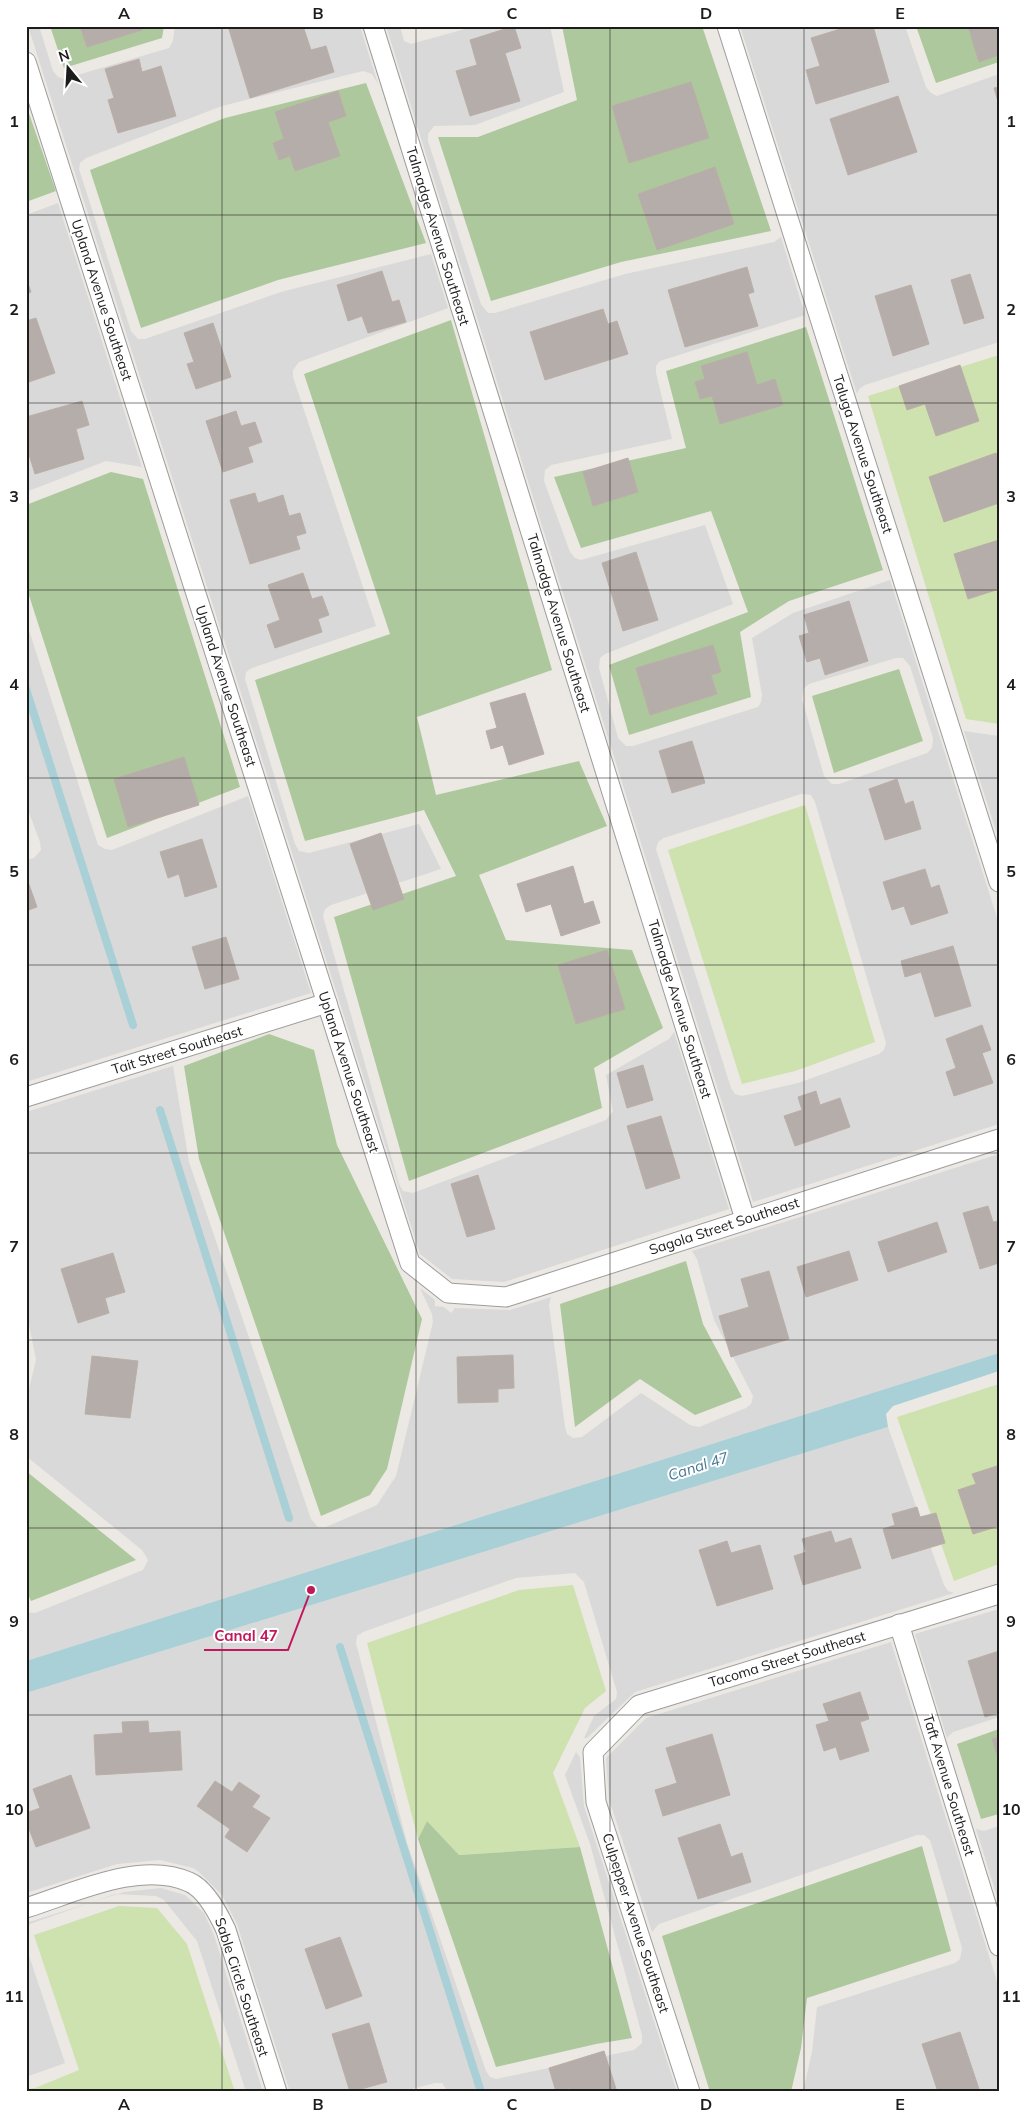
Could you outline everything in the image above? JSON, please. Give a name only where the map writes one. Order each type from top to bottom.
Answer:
[{"type":"street","name":"Talmadge Avenue Southeast","points":[[373,26],[745,1219]]},
{"type":"street","name":"Taluga Avenue Southeast","points":[[727,26],[999,882]]},
{"type":"street","name":"Upland Avenue Southeast","points":[[26,62],[410,1263],[448,1293]]},
{"type":"street","name":"Tait Street Southeast","points":[[26,1097],[327,1003]]},
{"type":"street","name":"Sagola Street Southeast","points":[[448,1293],[506,1297],[999,1139]]},
{"type":"street","name":"Tacoma Street Southeast","points":[[593,1752],[639,1705],[999,1594]]},
{"type":"street","name":"Taft Avenue Southeast","points":[[899,1624],[999,1946]]},
{"type":"street","name":"Culpepper Avenue Southeast","points":[[593,1752],[596,1802],[690,2092]]},
{"type":"street","name":"Sable Circle Southeast","points":[[26,1908],[121,1878],[162,1874],[191,1882],[214,1905],[226,1930],[277,2092]]},
{"type":"shaded area","points":[[28,26],[39,26],[53,71],[58,77],[64,79],[169,48],[173,41],[175,26],[360,26],[378,84],[372,74],[363,71],[222,106],[86,158],[80,163],[79,169],[131,331],[138,339],[145,339],[281,292],[431,254],[448,308],[299,362],[293,370],[293,377],[376,626],[252,668],[246,672],[245,679],[295,844],[299,851],[309,853],[419,824],[441,869],[331,905],[325,909],[323,916],[399,1184],[403,1191],[413,1193],[606,1120],[613,1111],[606,1075],[669,1039],[674,1032],[729,1209],[504,1282],[452,1279],[420,1254]]},
{"type":"shaded area","points":[[386,26],[400,26],[404,41],[411,44],[476,26],[550,26],[564,92],[475,125],[434,126],[428,134],[428,141],[481,304],[488,313],[495,313],[625,274],[774,242],[781,237],[805,315],[660,361],[656,366],[656,373],[672,439],[551,465],[545,470],[544,481],[570,552],[575,558],[581,560],[705,525],[733,604],[605,654],[600,658],[599,668],[618,738],[626,746],[633,746],[758,707],[762,695],[752,638],[793,613],[890,580],[999,924],[999,1124],[753,1202]],"holes":[[[896,658],[903,658],[910,666],[933,738],[932,748],[927,753],[839,784],[832,784],[824,776],[802,699],[804,688],[809,684]],[[801,794],[811,795],[815,802],[886,1043],[884,1050],[879,1054],[798,1083],[742,1096],[735,1094],[731,1088],[656,849],[658,842],[664,838]]]},
{"type":"shaded area","points":[[740,26],[905,26],[926,87],[937,96],[999,74],[999,342],[865,385],[859,389],[857,394]]},
{"type":"shaded area","points":[[58,203],[142,467],[106,461],[26,492],[26,215]]},
{"type":"shaded area","points":[[26,621],[98,845],[112,850],[248,796],[311,993],[26,1082],[26,860],[34,858],[41,850],[40,842],[26,805]]},
{"type":"shaded area","points":[[964,731],[999,736],[999,840]]},
{"type":"shaded area","points":[[173,1066],[189,1162],[311,1519],[318,1527],[326,1527],[377,1505],[396,1476],[433,1322],[432,1314],[420,1288],[435,1300],[435,1306],[444,1307],[451,1313],[455,1308],[510,1310],[551,1297],[549,1305],[565,1427],[567,1434],[573,1438],[582,1437],[641,1393],[690,1425],[699,1427],[746,1408],[751,1404],[753,1396],[714,1320],[697,1259],[692,1251],[999,1154],[999,1353],[26,1661],[26,1612],[35,1613],[143,1570],[148,1560],[142,1550],[26,1456],[26,1405],[30,1400],[27,1397],[36,1360],[26,1309],[26,1112]]},
{"type":"shaded area","points":[[888,1427],[944,1585],[948,1591],[954,1593],[635,1692],[587,1738],[584,1738],[594,1716],[616,1699],[617,1692],[584,1582],[575,1573],[516,1578],[363,1632],[357,1636],[356,1643],[407,1843],[486,2071],[490,2077],[496,2079],[634,2050],[642,2043],[642,2035],[590,1844],[565,1775],[576,1752],[580,1757],[584,1806],[677,2092],[448,2092],[442,2083],[435,2083],[400,2092],[290,2092],[237,1924],[222,1895],[199,1872],[193,1868],[160,1860],[117,1864],[26,1893],[26,1693]]},
{"type":"shaded area","points":[[999,1609],[999,1717],[953,1732],[947,1738],[915,1634]]},
{"type":"shaded area","points":[[891,1642],[999,1988],[999,2092],[803,2092],[812,2052],[817,2007],[955,1963],[960,1959],[962,1948],[930,1840],[924,1835],[917,1835],[659,1924],[652,1932],[609,1799],[606,1758],[646,1718]]},
{"type":"shaded area","points":[[999,1826],[999,1903],[976,1829],[984,1831]]},
{"type":"shaded area","points":[[161,1888],[185,1895],[204,1913],[214,1935],[263,2092],[246,2092],[197,1941],[164,1900],[156,1896],[117,1894]]},
{"type":"shaded area","points":[[92,1902],[30,1924],[26,1927],[26,1923]]},
{"type":"shaded area","points":[[26,1947],[65,2063],[26,2077]]},
{"type":"green space","points":[[50,26],[164,26],[162,38],[64,68]]},
{"type":"green space","points":[[562,26],[702,26],[771,231],[621,262],[491,301],[438,137],[478,137],[577,100]]},
{"type":"green space","points":[[916,26],[999,26],[999,62],[936,83]]},
{"type":"green space","points":[[366,83],[426,243],[278,280],[141,328],[90,170],[225,118]]},
{"type":"green space","points":[[26,105],[56,191],[26,202]]},
{"type":"green space","points":[[451,320],[552,670],[417,717],[436,795],[579,761],[607,826],[479,875],[506,940],[632,950],[663,1028],[594,1068],[602,1108],[409,1181],[334,917],[456,876],[424,810],[305,841],[255,680],[390,634],[304,374]]},
{"type":"green space","points":[[806,327],[883,570],[789,601],[740,632],[751,697],[629,735],[609,665],[748,612],[711,511],[581,548],[554,477],[686,448],[666,371]]},
{"type":"green space","points":[[999,355],[999,724],[966,719],[868,396]]},
{"type":"green space","points":[[111,472],[143,479],[240,787],[107,838],[26,586],[26,505]]},
{"type":"green space","points":[[899,669],[923,741],[834,773],[812,696]]},
{"type":"green space","points":[[805,805],[875,1042],[795,1071],[742,1084],[668,850]]},
{"type":"green space","points":[[269,1034],[314,1050],[337,1145],[422,1319],[387,1469],[370,1495],[321,1516],[199,1159],[184,1066]]},
{"type":"green space","points":[[686,1261],[703,1324],[742,1397],[695,1415],[640,1379],[575,1427],[560,1304]]},
{"type":"green space","points":[[999,1384],[999,1564],[954,1581],[897,1417]]},
{"type":"green space","points":[[26,1471],[136,1560],[31,1601],[26,1590]]},
{"type":"green space","points":[[573,1585],[606,1691],[585,1708],[553,1773],[580,1847],[459,1855],[427,1821],[418,1839],[367,1643],[519,1590]]},
{"type":"green space","points":[[999,1729],[999,1814],[981,1819],[957,1744]]},
{"type":"green space","points":[[427,1821],[459,1855],[580,1847],[632,2038],[596,2044],[496,2067],[418,1839]]},
{"type":"green space","points":[[922,1846],[951,1951],[807,1998],[801,2048],[791,2092],[710,2092],[662,1936]]},
{"type":"green space","points":[[119,1906],[157,1908],[187,1944],[235,2092],[26,2092],[26,2089],[35,2088],[79,2070],[34,1935]]},
{"type":"water","points":[[999,1353],[999,1371],[893,1406],[886,1414],[888,1427],[26,1693],[26,1661]]},
{"type":"building","points":[[80,26],[141,26],[142,30],[87,47]]},
{"type":"building","points":[[228,26],[303,26],[311,50],[326,46],[334,72],[250,98]]},
{"type":"building","points":[[514,26],[521,48],[505,53],[520,101],[470,116],[456,71],[477,65],[470,40]]},
{"type":"building","points":[[850,26],[873,26],[889,82],[816,104],[806,70],[820,66],[811,38]]},
{"type":"building","points":[[968,26],[999,26],[999,55],[979,62]]},
{"type":"building","points":[[139,59],[142,72],[161,66],[176,116],[118,133],[108,100],[114,98],[105,69]]},
{"type":"building","points":[[691,82],[709,138],[629,163],[612,106]]},
{"type":"building","points":[[999,87],[999,105],[994,88]]},
{"type":"building","points":[[338,91],[346,116],[328,122],[340,156],[295,171],[290,156],[279,160],[273,143],[284,139],[275,112]]},
{"type":"building","points":[[898,96],[917,152],[848,175],[830,119]]},
{"type":"building","points":[[715,167],[734,224],[657,250],[638,194]]},
{"type":"building","points":[[747,267],[754,292],[748,294],[758,326],[685,347],[668,290]]},
{"type":"building","points":[[382,271],[392,302],[399,300],[406,322],[368,333],[362,316],[348,321],[337,285]]},
{"type":"building","points":[[970,274],[984,318],[964,324],[951,280]]},
{"type":"building","points":[[26,278],[31,292],[26,294]]},
{"type":"building","points":[[911,285],[929,344],[893,356],[875,296]]},
{"type":"building","points":[[603,309],[608,324],[617,321],[628,354],[545,380],[530,332]]},
{"type":"building","points":[[36,318],[55,373],[26,383],[26,321]]},
{"type":"building","points":[[213,323],[231,377],[196,389],[187,364],[194,362],[184,333]]},
{"type":"building","points":[[747,352],[757,385],[775,379],[783,405],[720,424],[712,396],[700,399],[695,382],[705,379],[701,366]]},
{"type":"building","points":[[960,365],[979,421],[936,436],[925,404],[907,410],[899,386]]},
{"type":"building","points":[[82,401],[89,425],[76,429],[84,459],[35,474],[26,445],[26,417]]},
{"type":"building","points":[[236,411],[241,426],[255,422],[262,442],[248,447],[253,462],[223,472],[206,421]]},
{"type":"building","points":[[996,453],[999,461],[999,503],[944,522],[929,477]]},
{"type":"building","points":[[628,458],[638,492],[593,506],[583,472]]},
{"type":"building","points":[[255,493],[258,503],[283,495],[289,516],[300,513],[306,533],[296,536],[300,549],[250,564],[230,500]]},
{"type":"building","points":[[999,540],[999,589],[968,599],[954,554]]},
{"type":"building","points":[[636,552],[658,620],[623,631],[602,563]]},
{"type":"building","points":[[303,573],[312,599],[322,596],[329,615],[318,619],[322,632],[275,648],[267,625],[280,620],[268,585]]},
{"type":"building","points":[[849,601],[868,661],[825,675],[820,658],[807,662],[799,636],[809,633],[804,615]]},
{"type":"building","points":[[713,645],[721,672],[711,675],[717,694],[650,715],[636,668]]},
{"type":"building","points":[[525,693],[544,754],[509,765],[503,745],[491,749],[486,731],[497,728],[490,703]]},
{"type":"building","points":[[692,741],[705,783],[672,793],[659,751]]},
{"type":"building","points":[[184,757],[199,805],[128,827],[114,779]]},
{"type":"building","points":[[897,779],[905,804],[913,801],[921,829],[885,840],[869,789]]},
{"type":"building","points":[[381,833],[404,899],[373,910],[350,844]]},
{"type":"building","points":[[202,839],[217,887],[185,897],[179,874],[168,878],[160,852]]},
{"type":"building","points":[[573,866],[584,904],[593,901],[600,923],[561,936],[551,904],[526,912],[517,884]]},
{"type":"building","points":[[925,869],[931,888],[939,885],[948,913],[911,925],[904,906],[892,910],[883,882]]},
{"type":"building","points":[[26,876],[37,907],[26,911]]},
{"type":"building","points":[[226,937],[239,979],[205,989],[192,947]]},
{"type":"building","points":[[953,946],[971,1006],[935,1017],[921,972],[905,977],[901,961]]},
{"type":"building","points":[[607,950],[625,1009],[576,1024],[558,965]]},
{"type":"building","points":[[982,1025],[991,1050],[982,1053],[993,1083],[954,1096],[946,1072],[956,1068],[946,1039]]},
{"type":"building","points":[[643,1065],[653,1100],[627,1108],[617,1073]]},
{"type":"building","points":[[816,1091],[820,1105],[840,1098],[850,1127],[795,1146],[784,1116],[802,1110],[798,1097]]},
{"type":"building","points":[[661,1116],[680,1178],[646,1189],[627,1126]]},
{"type":"building","points":[[478,1175],[495,1229],[467,1237],[451,1184]]},
{"type":"building","points":[[988,1206],[993,1222],[999,1221],[999,1263],[980,1269],[963,1213]]},
{"type":"building","points":[[937,1222],[947,1252],[888,1272],[878,1242]]},
{"type":"building","points":[[849,1251],[858,1280],[806,1297],[797,1267]]},
{"type":"building","points":[[113,1253],[125,1292],[105,1298],[109,1313],[78,1323],[61,1269]]},
{"type":"building","points":[[769,1271],[789,1339],[731,1357],[719,1316],[749,1307],[741,1279]]},
{"type":"building","points":[[513,1355],[514,1388],[498,1389],[498,1402],[458,1403],[457,1357]]},
{"type":"building","points":[[92,1356],[138,1361],[130,1418],[85,1414]]},
{"type":"building","points":[[997,1466],[999,1526],[973,1534],[958,1490],[976,1484],[972,1474]]},
{"type":"building","points":[[917,1507],[920,1517],[936,1513],[945,1543],[892,1559],[883,1529],[895,1525],[892,1514]]},
{"type":"building","points":[[831,1531],[835,1543],[851,1538],[861,1568],[803,1585],[794,1556],[806,1552],[802,1539]]},
{"type":"building","points":[[727,1541],[731,1553],[760,1545],[773,1589],[717,1606],[699,1550]]},
{"type":"building","points":[[999,1651],[999,1713],[985,1717],[968,1661]]},
{"type":"building","points":[[860,1692],[869,1719],[860,1722],[869,1751],[840,1760],[836,1747],[824,1751],[816,1725],[829,1721],[823,1704]]},
{"type":"building","points":[[148,1721],[149,1733],[180,1731],[182,1770],[96,1775],[94,1735],[123,1733],[122,1722]]},
{"type":"building","points":[[712,1734],[730,1795],[663,1816],[655,1790],[677,1783],[666,1748]]},
{"type":"building","points":[[999,1737],[999,1761],[992,1739]]},
{"type":"building","points":[[71,1775],[90,1828],[36,1847],[26,1821],[26,1813],[40,1808],[33,1789]]},
{"type":"building","points":[[215,1781],[232,1792],[239,1782],[260,1796],[252,1807],[270,1818],[247,1852],[225,1837],[230,1829],[197,1806]]},
{"type":"building","points":[[720,1824],[731,1857],[742,1853],[751,1882],[698,1899],[678,1838]]},
{"type":"building","points":[[340,1937],[362,1996],[326,2009],[305,1949]]},
{"type":"building","points":[[369,2023],[387,2082],[350,2092],[332,2034]]},
{"type":"building","points":[[960,2032],[980,2092],[938,2092],[922,2044]]},
{"type":"building","points":[[604,2051],[617,2092],[570,2092],[569,2088],[556,2092],[549,2068]]},
{"type":"waterway","points":[[26,689],[133,1025]]},
{"type":"waterway","points":[[160,1110],[289,1518]]},
{"type":"waterway","points":[[340,1647],[481,2092]]},
{"type":"place","name":"Canal 47","points":[[311,1590]]}]
